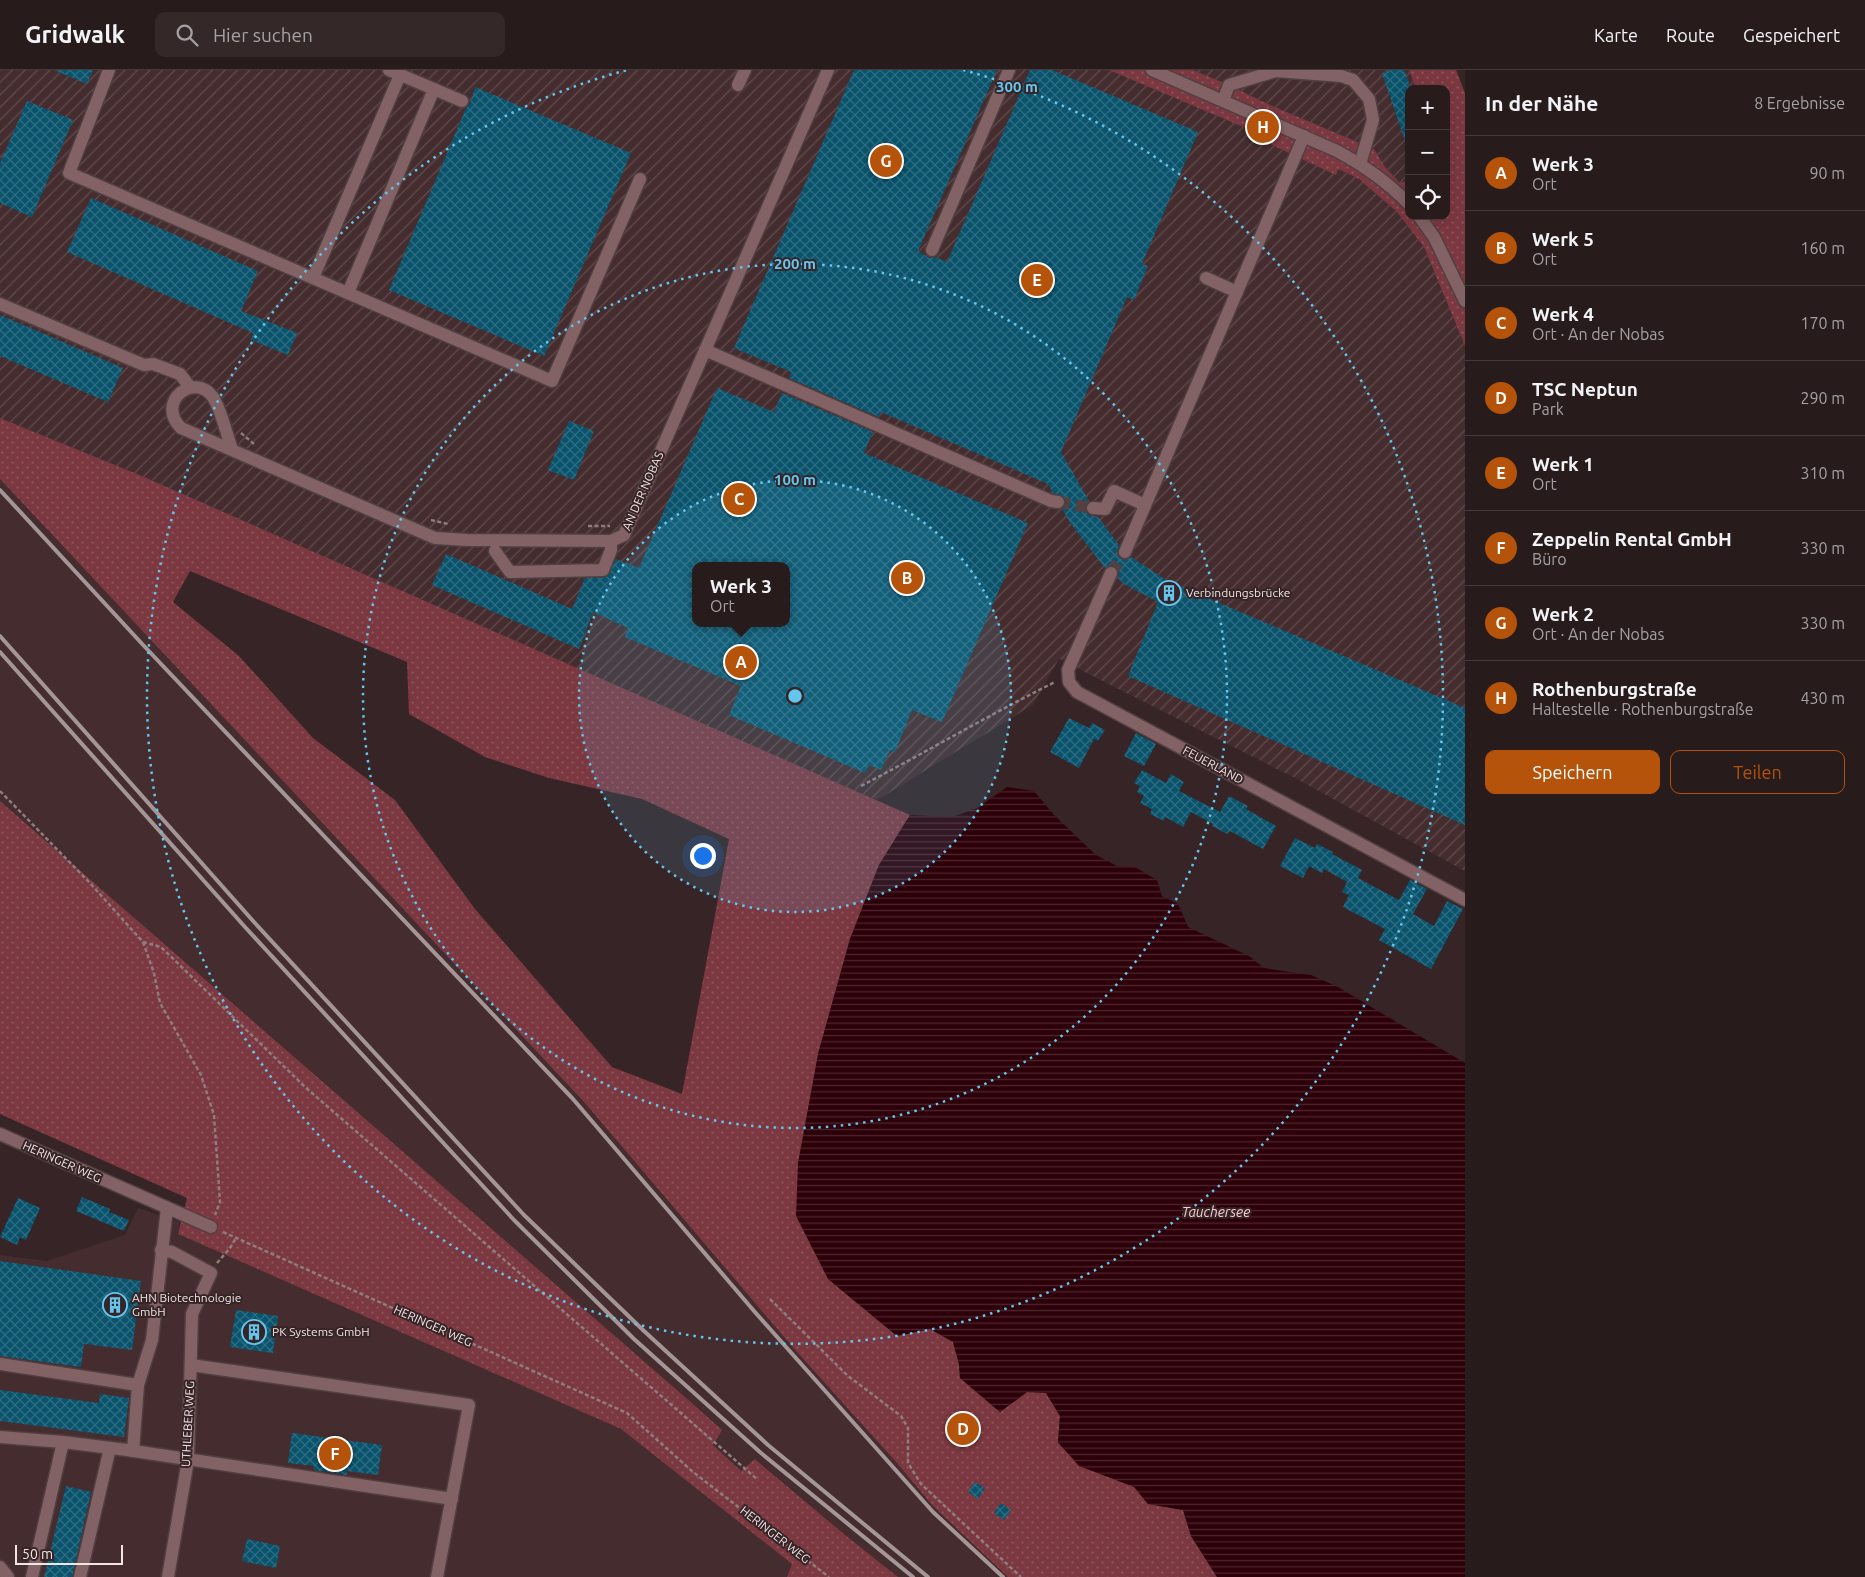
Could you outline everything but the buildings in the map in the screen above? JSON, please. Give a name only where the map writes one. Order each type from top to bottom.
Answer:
[{"type":"street","points":[[109,70],[69,173],[552,381],[640,179]]},
{"type":"street","points":[[738,85],[745,70]]},
{"type":"street","name":"AN DER NOBAS","points":[[190,387],[181,391],[175,399],[172,408],[173,416],[181,428],[435,538],[612,541],[624,535],[629,525],[828,70]]},
{"type":"street","points":[[932,250],[1009,70]]},
{"type":"street","points":[[1152,70],[1304,136],[1360,164],[1388,183],[1405,200]]},
{"type":"street","points":[[1223,101],[1229,85],[1276,71],[1341,76],[1353,80],[1369,99],[1373,120],[1360,164]]},
{"type":"street","points":[[313,278],[395,72],[462,101]]},
{"type":"street","points":[[348,293],[434,89]]},
{"type":"street","points":[[1125,552],[1304,136]]},
{"type":"street","points":[[1422,220],[1434,237],[1465,301]]},
{"type":"street","points":[[1206,278],[1237,292]]},
{"type":"street","points":[[0,304],[144,366],[153,364],[180,374],[190,387],[202,388],[212,397],[232,449]]},
{"type":"street","points":[[705,350],[1051,501],[1058,502]]},
{"type":"street","points":[[1093,508],[1105,509],[1114,491],[1145,505]]},
{"type":"street","points":[[495,551],[510,572],[603,570],[611,550],[612,541]]},
{"type":"street","points":[[1069,682],[1068,670],[1111,573]]},
{"type":"street","name":"FEUERLAND","points":[[1069,682],[1077,692],[1465,900]]},
{"type":"street","name":"HERINGER WEG","points":[[0,1134],[211,1226]]},
{"type":"street","points":[[133,1451],[138,1385],[152,1340],[167,1208]]},
{"type":"street","points":[[161,1250],[172,1252],[211,1273]]},
{"type":"street","name":"UTHLEBER WEG","points":[[168,1577],[188,1460],[192,1314],[211,1273]]},
{"type":"street","points":[[0,1364],[138,1385]]},
{"type":"street","points":[[191,1364],[469,1405],[437,1577]]},
{"type":"street","points":[[0,1437],[63,1442],[133,1451],[452,1499]]},
{"type":"street","points":[[32,1577],[63,1442]]},
{"type":"street","points":[[80,1577],[110,1448]]},
{"type":"street","points":[[0,1567],[8,1577]]},
{"type":"path","points":[[861,786],[919,756],[1008,705],[1057,681],[1069,682]]},
{"type":"path","points":[[0,791],[89,882],[143,942],[154,973],[160,1003],[201,1075],[214,1115],[220,1202],[211,1226]]},
{"type":"path","points":[[143,942],[161,948],[305,1087],[758,1480]]},
{"type":"path","name":"HERINGER WEG","points":[[211,1226],[627,1413],[693,1472],[829,1577]]},
{"type":"path","points":[[211,1273],[236,1238]]},
{"type":"path","points":[[770,1299],[848,1376],[900,1416],[908,1428],[908,1463],[921,1484],[1022,1577]]},
{"type":"shaded area","points":[[0,70],[1109,70],[1262,135],[1272,145],[1335,174],[1338,169],[1359,179],[1396,211],[1424,247],[1465,346],[1465,871],[1293,777],[1059,659],[1033,705],[877,800],[142,476],[0,418]]},
{"type":"shaded area","points":[[1109,70],[1193,70],[1229,85],[1270,105],[1374,149],[1385,167],[1400,183],[1405,182],[1405,220],[1450,220],[1450,85],[1415,85],[1409,70],[1456,70],[1465,93],[1465,346],[1424,247],[1396,211],[1359,179],[1338,169],[1336,175],[1272,145],[1262,135]]},
{"type":"shaded area","points":[[1193,70],[1409,70],[1415,85],[1405,85],[1405,182],[1401,184],[1385,167],[1374,149],[1270,105]]},
{"type":"shaded area","points":[[0,418],[142,476],[910,815],[879,865],[850,939],[818,1054],[828,1279],[897,1336],[930,1328],[953,1342],[959,1364],[960,1378],[1000,1412],[1027,1392],[1046,1393],[1060,1416],[1058,1443],[1079,1465],[1135,1487],[1148,1504],[1183,1510],[1191,1536],[1217,1577],[1008,1577],[932,1505],[796,1351],[584,1102],[0,479]],"holes":[[[190,571],[407,662],[409,714],[485,757],[549,778],[642,799],[729,839],[682,1094],[612,1067],[475,909],[395,800],[313,738],[239,656],[173,602]]]},
{"type":"shaded area","points":[[0,479],[584,1102],[796,1351],[932,1505],[1008,1577],[898,1577],[756,1459],[741,1471],[713,1445],[685,1397],[0,801]]},
{"type":"shaded area","points":[[0,801],[722,1430],[713,1445],[741,1471],[755,1459],[898,1577],[787,1577],[792,1564],[621,1429],[178,1234],[187,1198],[0,1114]]},
{"type":"shaded area","points":[[138,1208],[180,1222],[178,1234],[621,1429],[792,1564],[787,1577],[0,1577],[0,1255],[47,1261],[125,1235]]},
{"type":"water","name":"Tauchersee","points":[[1007,787],[1034,791],[1054,815],[1096,855],[1117,866],[1133,866],[1157,880],[1162,896],[1178,904],[1188,927],[1249,956],[1264,968],[1311,975],[1338,987],[1465,1063],[1465,1577],[1217,1577],[1191,1536],[1183,1510],[1148,1504],[1134,1487],[1079,1466],[1058,1442],[1060,1416],[1046,1393],[1027,1392],[1000,1412],[960,1378],[959,1364],[953,1342],[930,1329],[897,1336],[828,1279],[796,1216],[798,1163],[818,1054],[850,939],[879,865],[910,815],[952,817],[977,808]]},
{"type":"tunnel","points":[[1058,502],[1093,508]]},
{"type":"tunnel","points":[[1111,573],[1125,552]]},
{"type":"railway","points":[[0,490],[145,647],[573,1099],[754,1311],[933,1512],[1003,1577]]},
{"type":"railway","points":[[0,636],[254,922],[524,1215],[644,1331],[768,1445],[928,1577]]},
{"type":"railway","points":[[0,652],[245,927],[514,1220],[634,1339],[761,1453],[913,1577]]},
{"type":"place","name":"Rothenburgstraße","points":[[1263,127]]},
{"type":"place","name":"Werk 2","points":[[886,161]]},
{"type":"place","name":"Werk 1","points":[[1037,280]]},
{"type":"place","name":"Werk 4","points":[[739,499]]},
{"type":"place","name":"Werk 5","points":[[907,578]]},
{"type":"place","name":"Verbindungsbrücke","points":[[1169,593]]},
{"type":"place","name":"Werk 3","points":[[741,662]]},
{"type":"place","name":"AHN Biotechnologie GmbH","points":[[115,1305]]},
{"type":"place","name":"PK Systems GmbH","points":[[254,1332]]},
{"type":"place","name":"TSC Neptun","points":[[963,1429]]},
{"type":"place","name":"Zeppelin Rental GmbH","points":[[335,1454]]}]
